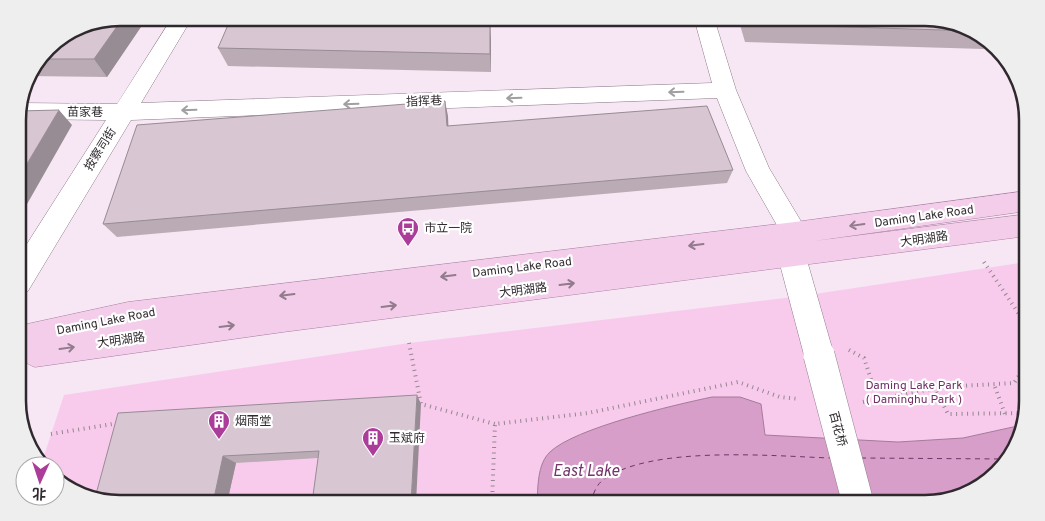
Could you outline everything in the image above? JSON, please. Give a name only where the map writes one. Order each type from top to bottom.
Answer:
[{"type":"main road","name":"Daming Lake Road","points":[[26,338],[128,315],[794,245],[1019,203]]},
{"type":"main road","name":"大明湖路","points":[[26,354],[794,245],[1019,226]]},
{"type":"street","name":"按察司街","points":[[26,269],[177,26]]},
{"type":"street","name":"百花桥","points":[[706,26],[725,90],[758,171],[794,245],[819,356],[856,495]]},
{"type":"street","name":"指挥巷","points":[[122,112],[725,90]]},
{"type":"street","name":"苗家巷","points":[[26,111],[122,112]]},
{"type":"path","points":[[984,262],[1019,314]]},
{"type":"path","points":[[409,343],[421,404]]},
{"type":"path","points":[[859,402],[878,401],[934,387],[996,387],[1014,384],[1019,376]]},
{"type":"path","points":[[411,404],[421,404],[496,424],[588,412],[738,382],[780,397]]},
{"type":"path","points":[[934,387],[948,414],[1018,413]]},
{"type":"path","points":[[996,387],[1005,414]]},
{"type":"path","points":[[51,434],[125,422]]},
{"type":"path","points":[[492,495],[496,424]]},
{"type":"green space","name":"Daming Lake Park ( Daminghu Park )","points":[[1019,263],[1019,401],[1016,425],[1003,453],[987,471],[966,485],[943,493],[931,495],[114,495],[90,490],[68,479],[65,477],[65,456],[44,455],[64,395],[409,343],[802,296]]},
{"type":"water","name":"East Lake","points":[[712,397],[740,397],[761,404],[765,435],[898,442],[963,438],[1016,426],[1003,453],[987,471],[977,479],[955,490],[931,495],[538,495],[540,469],[550,452],[563,443],[581,434],[626,418]]},
{"type":"building","points":[[117,26],[94,59],[49,59],[63,46],[84,33]]},
{"type":"building","points":[[228,26],[490,26],[490,54],[218,48]]},
{"type":"building","points":[[815,26],[931,26],[952,30]]},
{"type":"building","points":[[445,101],[447,126],[707,106],[733,170],[103,224],[137,125]]},
{"type":"building","points":[[59,110],[26,166],[26,114],[27,111]]},
{"type":"building","points":[[417,395],[411,495],[313,495],[319,451],[223,456],[215,495],[114,495],[97,492],[118,413]]},
{"type":"ferry route","points":[[594,495],[603,480],[624,469],[680,457],[746,455],[830,458]]},
{"type":"ferry route","points":[[861,458],[998,459]]},
{"type":"place","name":"市立一院","points":[[408,247]]},
{"type":"place","name":"烟雨堂","points":[[219,440]]},
{"type":"place","name":"玉斌府","points":[[373,457]]}]
